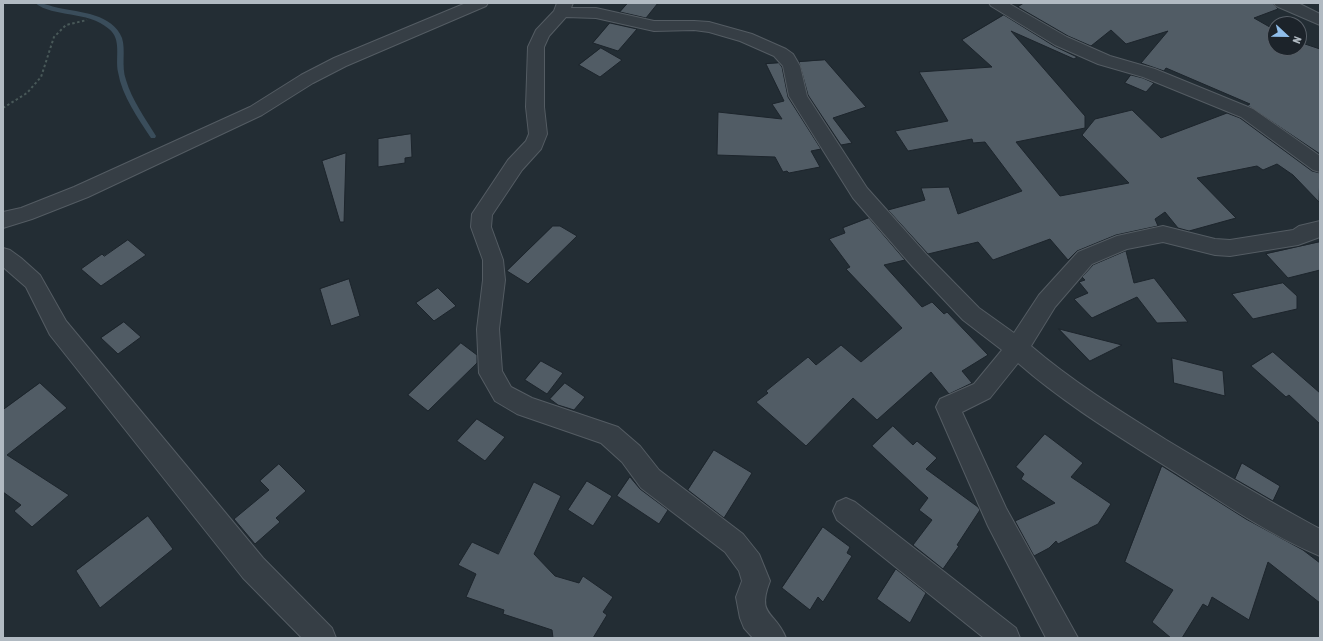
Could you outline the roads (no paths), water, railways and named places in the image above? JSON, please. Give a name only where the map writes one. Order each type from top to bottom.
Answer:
[{"type":"street","points":[[3,220],[33,212],[81,192],[256,111],[307,79],[340,62],[480,3]]},
{"type":"street","points":[[997,3],[1061,41],[1104,60],[1149,73],[1246,113],[1320,164]]},
{"type":"street","points":[[1282,3],[1297,8],[1320,20]]},
{"type":"street","points":[[772,638],[754,618],[750,597],[756,581],[750,563],[734,543],[650,479],[632,454],[609,435],[525,406],[503,394],[491,373],[488,329],[494,280],[493,260],[481,227],[482,214],[515,165],[531,149],[538,134],[535,107],[536,47],[542,34],[563,8],[582,12],[599,13],[649,25],[700,26],[716,29],[750,40],[788,58],[792,65],[794,87],[798,96],[860,192],[918,260],[971,314],[1017,348],[1054,380],[1089,405],[1249,505],[1320,543]]},
{"type":"street","points":[[1064,638],[1054,624],[997,517],[948,407],[982,391],[1017,348],[1047,301],[1085,258],[1124,242],[1163,234],[1215,247],[1230,248],[1298,237],[1306,232],[1320,229]]},
{"type":"street","points":[[3,256],[33,281],[58,328],[253,568],[322,638]]},
{"type":"street","points":[[846,511],[1006,638]]},
{"type":"waterway","points":[[38,3],[55,9],[89,16],[113,28],[120,40],[121,74],[127,91],[153,136]]}]
